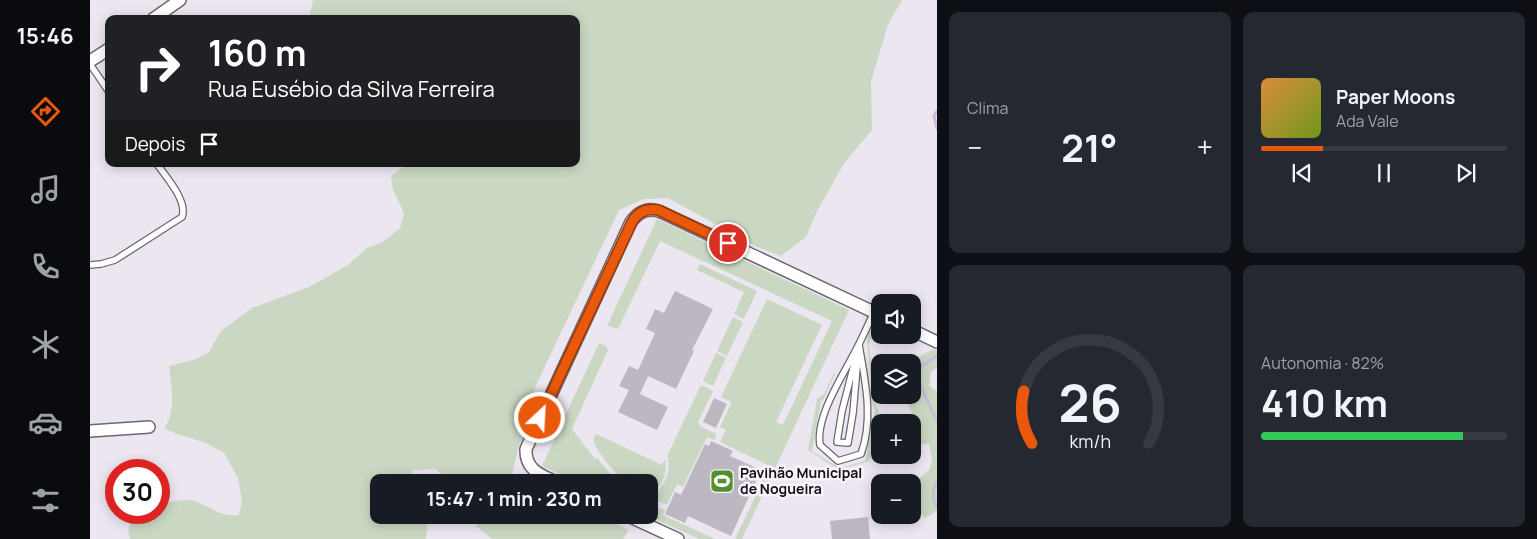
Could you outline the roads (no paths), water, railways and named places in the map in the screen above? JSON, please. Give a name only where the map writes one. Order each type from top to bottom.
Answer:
[{"type":"street","points":[[159,15],[180,0]]},
{"type":"street","points":[[90,63],[105,51]]},
{"type":"street","points":[[538,474],[530,467],[526,458],[527,446],[632,222],[640,213],[651,209],[661,212],[871,310]]},
{"type":"street","points":[[921,334],[937,342]]},
{"type":"street","points":[[90,431],[149,427]]},
{"type":"street","points":[[646,524],[678,539]]},
{"type":"lane","points":[[90,63],[105,86]]},
{"type":"lane","points":[[90,265],[109,263],[115,260],[182,217],[184,212],[179,196],[158,167]]},
{"type":"lane","points":[[859,345],[868,420],[864,444],[861,454],[838,461],[820,445],[819,437],[828,404],[859,345],[871,324]]},
{"type":"lane","points":[[859,345],[853,413],[848,443],[837,442],[842,411],[859,345]]},
{"type":"waterway","points":[[937,111],[934,116],[937,129]]},
{"type":"waterway","points":[[937,356],[916,370],[917,378],[937,421]]},
{"type":"waterway","points":[[937,482],[933,494],[937,507]]},
{"type":"place","name":"Pavihão Municipal de Nogueira","points":[[722,481]]}]
